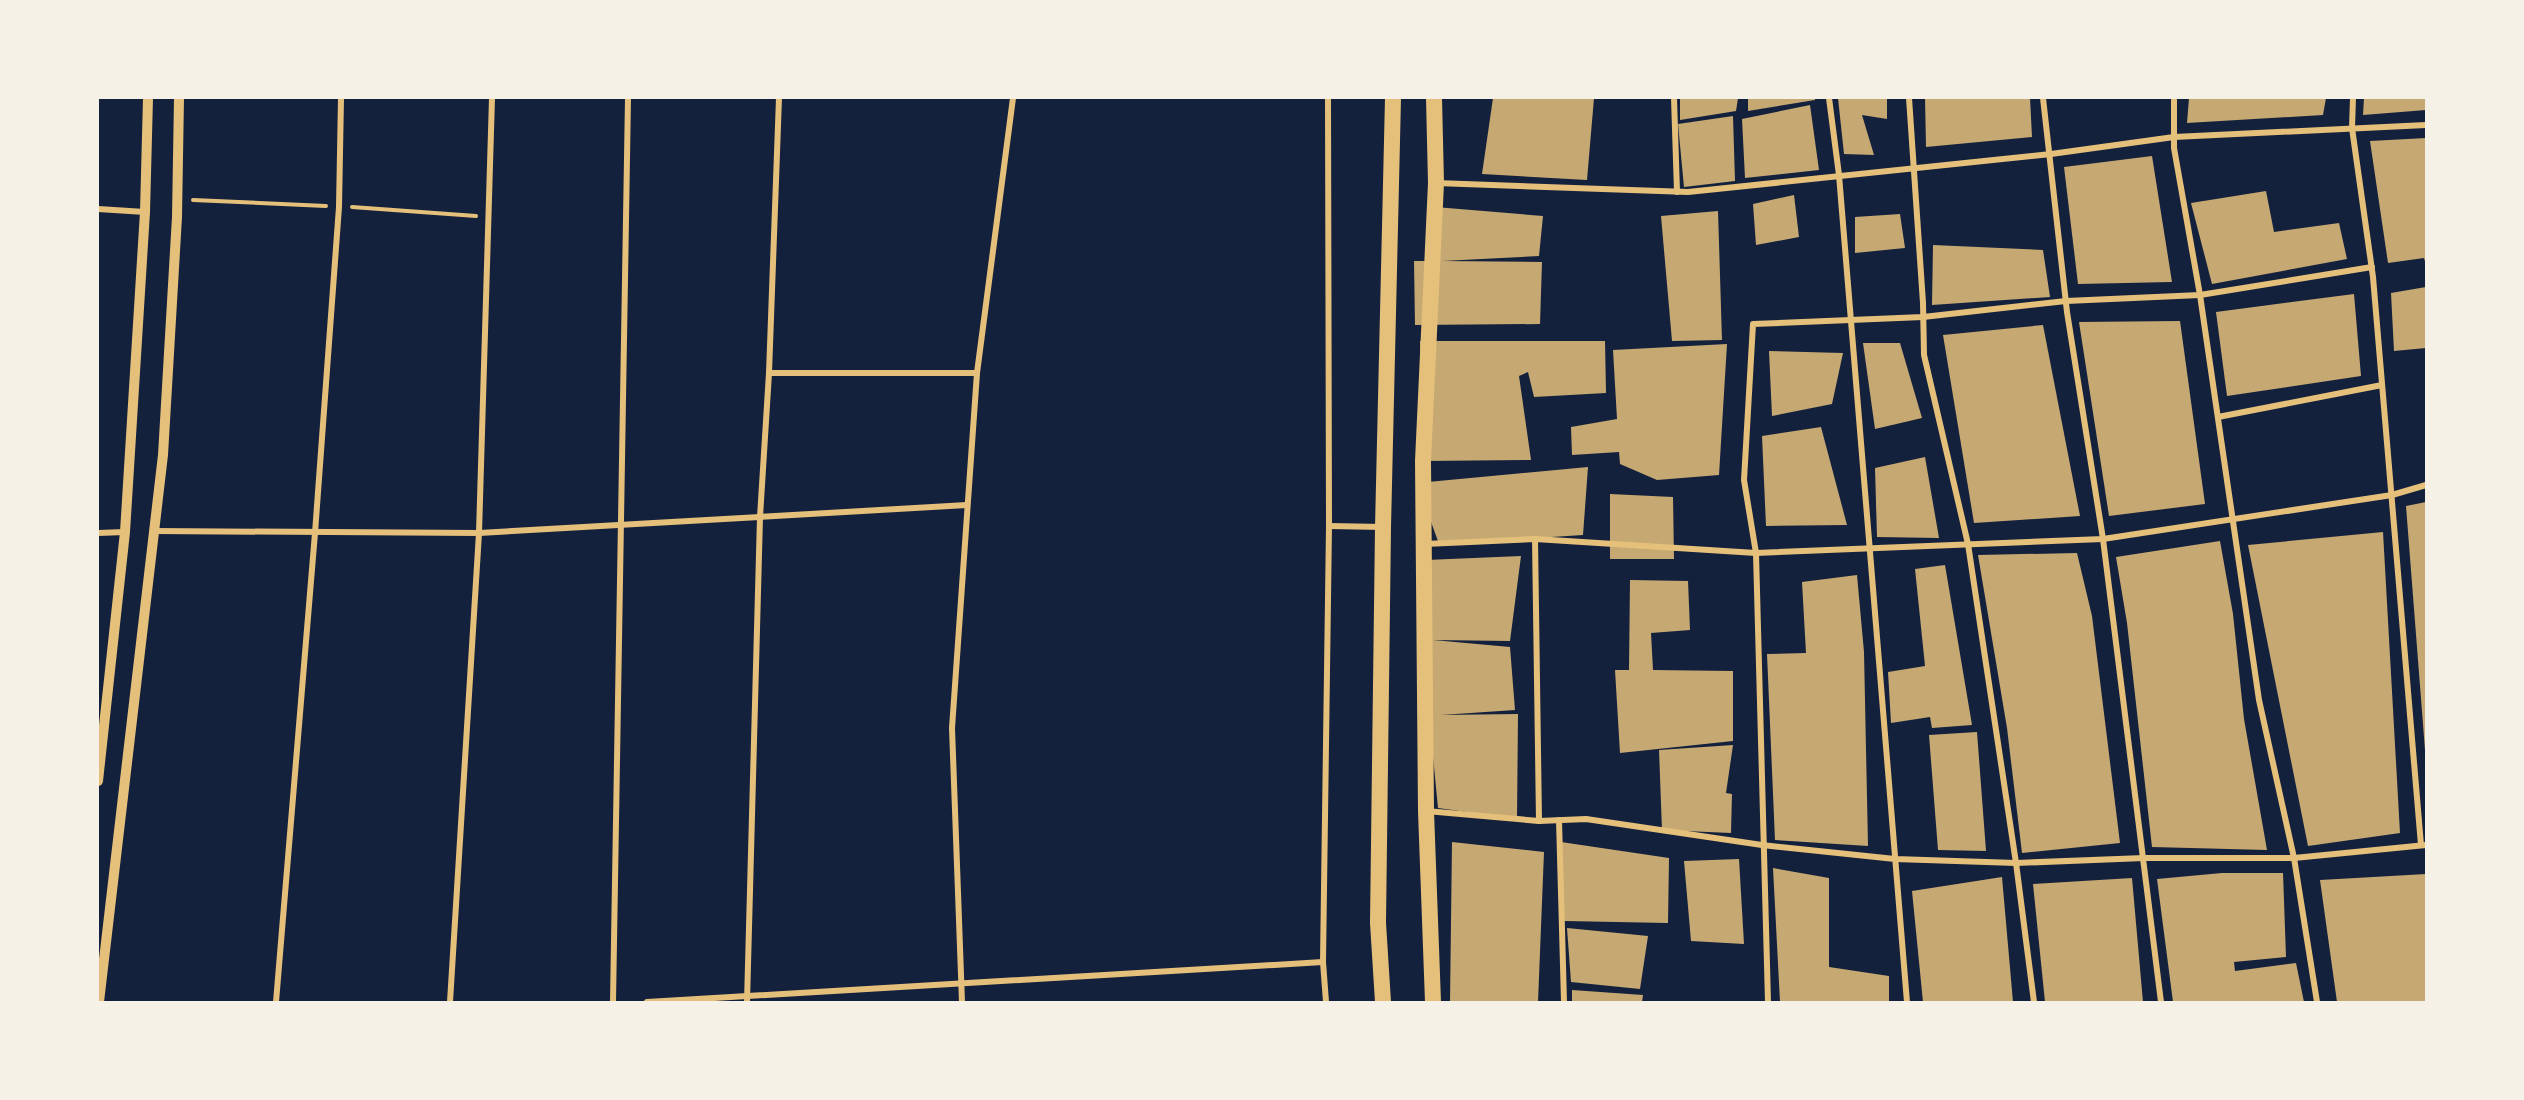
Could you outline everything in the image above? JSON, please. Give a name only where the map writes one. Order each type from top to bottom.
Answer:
[{"type":"highway","points":[[1383,1002],[1378,923],[1383,527],[1394,98]]},
{"type":"highway","points":[[1433,1002],[1426,811],[1423,462],[1436,183],[1434,98]]},
{"type":"street","points":[[98,781],[125,532],[145,212],[148,98]]},
{"type":"street","points":[[99,1002],[163,455],[176,229],[179,98]]},
{"type":"street","points":[[276,1002],[315,533],[339,207],[341,98]]},
{"type":"street","points":[[450,1002],[479,533],[492,98]]},
{"type":"street","points":[[613,1002],[628,98]]},
{"type":"street","points":[[747,999],[760,517],[769,374],[779,98]]},
{"type":"street","points":[[962,1002],[952,728],[977,373],[1013,98]]},
{"type":"street","points":[[1326,1002],[1323,962],[1329,526],[1328,98]]},
{"type":"street","points":[[1674,98],[1677,192]]},
{"type":"street","points":[[1828,98],[1839,175],[1907,1002]]},
{"type":"street","points":[[1909,98],[1924,355],[1968,544],[2016,863],[2034,1002]]},
{"type":"street","points":[[2043,98],[2066,301],[2103,539],[2161,1002]]},
{"type":"street","points":[[2174,98],[2174,137],[2200,295],[2259,700],[2294,858],[2317,1002]]},
{"type":"street","points":[[1426,811],[1539,820],[1586,819],[1762,845],[1895,859],[2016,863],[2144,858],[2294,858],[2424,845],[2372,267],[2352,128],[2353,98]]},
{"type":"street","points":[[1436,183],[1677,192],[2051,154],[2174,137],[2427,125]]},
{"type":"street","points":[[98,209],[145,212]]},
{"type":"street","points":[[1768,1002],[1762,845],[1756,553],[1744,480],[1753,324],[1923,317],[2066,301],[2200,295],[2372,267]]},
{"type":"street","points":[[769,374],[977,373]]},
{"type":"street","points":[[2218,417],[2382,385]]},
{"type":"street","points":[[1425,544],[1535,539],[1756,553],[2103,539],[2392,495],[2427,485]]},
{"type":"street","points":[[154,531],[479,533],[967,505]]},
{"type":"street","points":[[1329,526],[1383,527]]},
{"type":"street","points":[[98,533],[125,532]]},
{"type":"street","points":[[1535,539],[1539,820]]},
{"type":"street","points":[[1559,820],[1564,1002]]},
{"type":"street","points":[[647,1002],[747,999],[961,982],[1323,962]]},
{"type":"building","points":[[1493,98],[1594,98],[1587,180],[1482,174]]},
{"type":"building","points":[[1680,98],[1738,98],[1736,111],[1680,120]]},
{"type":"building","points":[[1748,98],[1815,98],[1815,100],[1748,111]]},
{"type":"building","points":[[1838,98],[1887,98],[1887,119],[1862,115],[1874,155],[1844,154]]},
{"type":"building","points":[[1925,98],[2030,98],[2032,137],[1926,147]]},
{"type":"building","points":[[2189,98],[2326,98],[2323,115],[2187,123]]},
{"type":"building","points":[[2364,98],[2426,98],[2426,110],[2363,115]]},
{"type":"building","points":[[1810,105],[1819,170],[1745,178],[1742,119]]},
{"type":"building","points":[[1733,116],[1735,181],[1684,187],[1678,124]]},
{"type":"building","points":[[2426,138],[2426,265],[2424,258],[2388,263],[2370,141]]},
{"type":"building","points":[[2152,156],[2172,282],[2078,284],[2064,167]]},
{"type":"building","points":[[2266,191],[2274,232],[2339,223],[2347,259],[2212,284],[2191,203]]},
{"type":"building","points":[[1794,195],[1799,237],[1756,245],[1753,204]]},
{"type":"building","points":[[1435,207],[1543,216],[1539,256],[1442,261],[1542,262],[1540,324],[1415,325],[1414,261],[1439,261]]},
{"type":"building","points":[[1718,211],[1722,340],[1672,341],[1661,216]]},
{"type":"building","points":[[1900,214],[1905,248],[1855,253],[1855,217]]},
{"type":"building","points":[[1933,245],[2043,250],[2050,297],[1932,305]]},
{"type":"building","points":[[2426,287],[2426,348],[2394,351],[2391,293]]},
{"type":"building","points":[[2354,294],[2361,376],[2227,396],[2216,312]]},
{"type":"building","points":[[2180,321],[2205,504],[2109,516],[2079,322]]},
{"type":"building","points":[[2043,325],[2080,516],[1974,523],[1943,335]]},
{"type":"building","points":[[1420,341],[1605,341],[1606,393],[1534,397],[1528,372],[1519,376],[1531,460],[1423,461]]},
{"type":"building","points":[[1863,343],[1900,343],[1922,418],[1875,429]]},
{"type":"building","points":[[1727,344],[1719,475],[1657,480],[1620,464],[1619,452],[1572,455],[1571,427],[1617,419],[1613,350]]},
{"type":"building","points":[[1769,351],[1843,353],[1832,404],[1772,416]]},
{"type":"building","points":[[1821,427],[1847,525],[1766,526],[1762,436]]},
{"type":"building","points":[[1925,457],[1939,538],[1877,537],[1875,468]]},
{"type":"building","points":[[1588,467],[1583,535],[1439,544],[1417,483]]},
{"type":"building","points":[[1610,494],[1673,497],[1674,559],[1610,559]]},
{"type":"building","points":[[2426,502],[2426,750],[2425,750],[2406,506]]},
{"type":"building","points":[[2383,532],[2400,833],[2308,846],[2248,545]]},
{"type":"building","points":[[2220,541],[2233,614],[2244,719],[2267,850],[2152,847],[2127,623],[2116,557]]},
{"type":"building","points":[[2077,553],[2092,616],[2120,843],[2022,853],[2007,728],[1978,555]]},
{"type":"building","points":[[1521,556],[1510,641],[1433,640],[1510,647],[1515,710],[1441,715],[1518,714],[1517,819],[1438,808],[1429,715],[1426,560]]},
{"type":"building","points":[[1945,565],[1972,725],[1932,728],[1930,717],[1891,723],[1888,672],[1925,666],[1915,569]]},
{"type":"building","points":[[1857,575],[1864,652],[1868,846],[1775,840],[1767,654],[1806,653],[1802,582]]},
{"type":"building","points":[[1630,580],[1688,581],[1690,630],[1651,633],[1653,670],[1733,671],[1733,741],[1620,753],[1615,670],[1629,670]]},
{"type":"building","points":[[1977,732],[1986,851],[1938,850],[1929,735]]},
{"type":"building","points":[[1733,745],[1726,793],[1732,794],[1731,833],[1662,830],[1659,750]]},
{"type":"building","points":[[1452,842],[1544,852],[1538,1002],[1450,1002]]},
{"type":"building","points":[[1561,842],[1669,858],[1668,923],[1564,921]]},
{"type":"building","points":[[1739,859],[1744,944],[1691,941],[1684,861]]},
{"type":"building","points":[[1773,868],[1829,878],[1829,967],[1889,976],[1889,1002],[1780,1002]]},
{"type":"building","points":[[2222,873],[2283,873],[2286,957],[2234,962],[2235,971],[2296,963],[2304,1002],[2173,1002],[2157,879]]},
{"type":"building","points":[[2426,874],[2426,1002],[2337,1002],[2320,880]]},
{"type":"building","points":[[2002,877],[2013,1002],[1923,1002],[1912,891]]},
{"type":"building","points":[[2132,878],[2143,1002],[2045,1002],[2033,884]]},
{"type":"building","points":[[1567,928],[1648,936],[1640,989],[1571,982]]},
{"type":"building","points":[[1572,990],[1643,995],[1642,1002],[1572,1002]]}]
